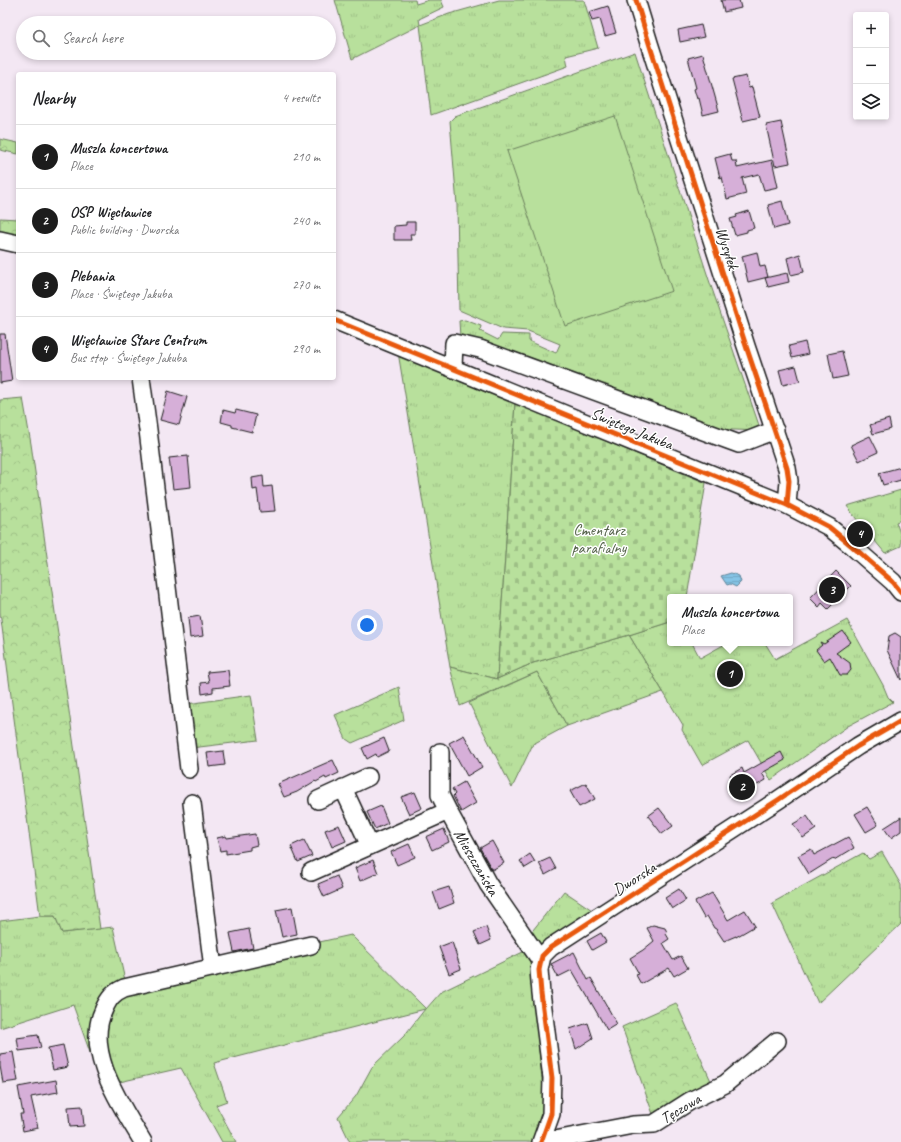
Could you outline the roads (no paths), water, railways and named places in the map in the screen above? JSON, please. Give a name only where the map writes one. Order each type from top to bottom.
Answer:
[{"type":"street","name":"Wysyłek","points":[[636,0],[741,331],[787,468],[789,481],[787,505]]},
{"type":"street","points":[[0,240],[16,244]]},
{"type":"street","name":"Świętego Jakuba","points":[[336,321],[787,505],[829,527],[864,556],[901,592]]},
{"type":"street","points":[[453,368],[454,343],[480,349],[739,444],[775,430]]},
{"type":"street","points":[[141,380],[189,769]]},
{"type":"street","name":"Dworska","points":[[541,961],[542,956],[551,947],[778,800],[858,746],[901,721]]},
{"type":"street","name":"Mieszczańska","points":[[440,752],[440,795],[448,812],[488,884],[541,961]]},
{"type":"street","points":[[318,800],[368,777]]},
{"type":"street","points":[[343,788],[370,846]]},
{"type":"street","points":[[192,803],[213,968]]},
{"type":"street","points":[[311,872],[448,812]]},
{"type":"street","points":[[143,1142],[117,1098],[101,1061],[97,1034],[100,1018],[115,992],[124,988],[311,945]]},
{"type":"street","points":[[541,961],[539,970],[541,993],[552,1078],[552,1114],[543,1139]]},
{"type":"street","name":"Tęczowa","points":[[543,1139],[555,1140],[633,1124],[654,1124],[690,1101],[725,1084],[777,1041]]},
{"type":"water","points":[[731,573],[739,576],[741,582],[736,587],[730,584],[727,585],[721,576]]},
{"type":"place","name":"Więcławice Stare Centrum","points":[[860,534]]},
{"type":"place","name":"Plebania","points":[[832,590]]},
{"type":"place","name":"Muszla koncertowa","points":[[730,674]]},
{"type":"place","name":"OSP Więcławice","points":[[742,787]]},
{"type":"park label","name":"Cmentarz parafialny","points":[[599,538]]}]
